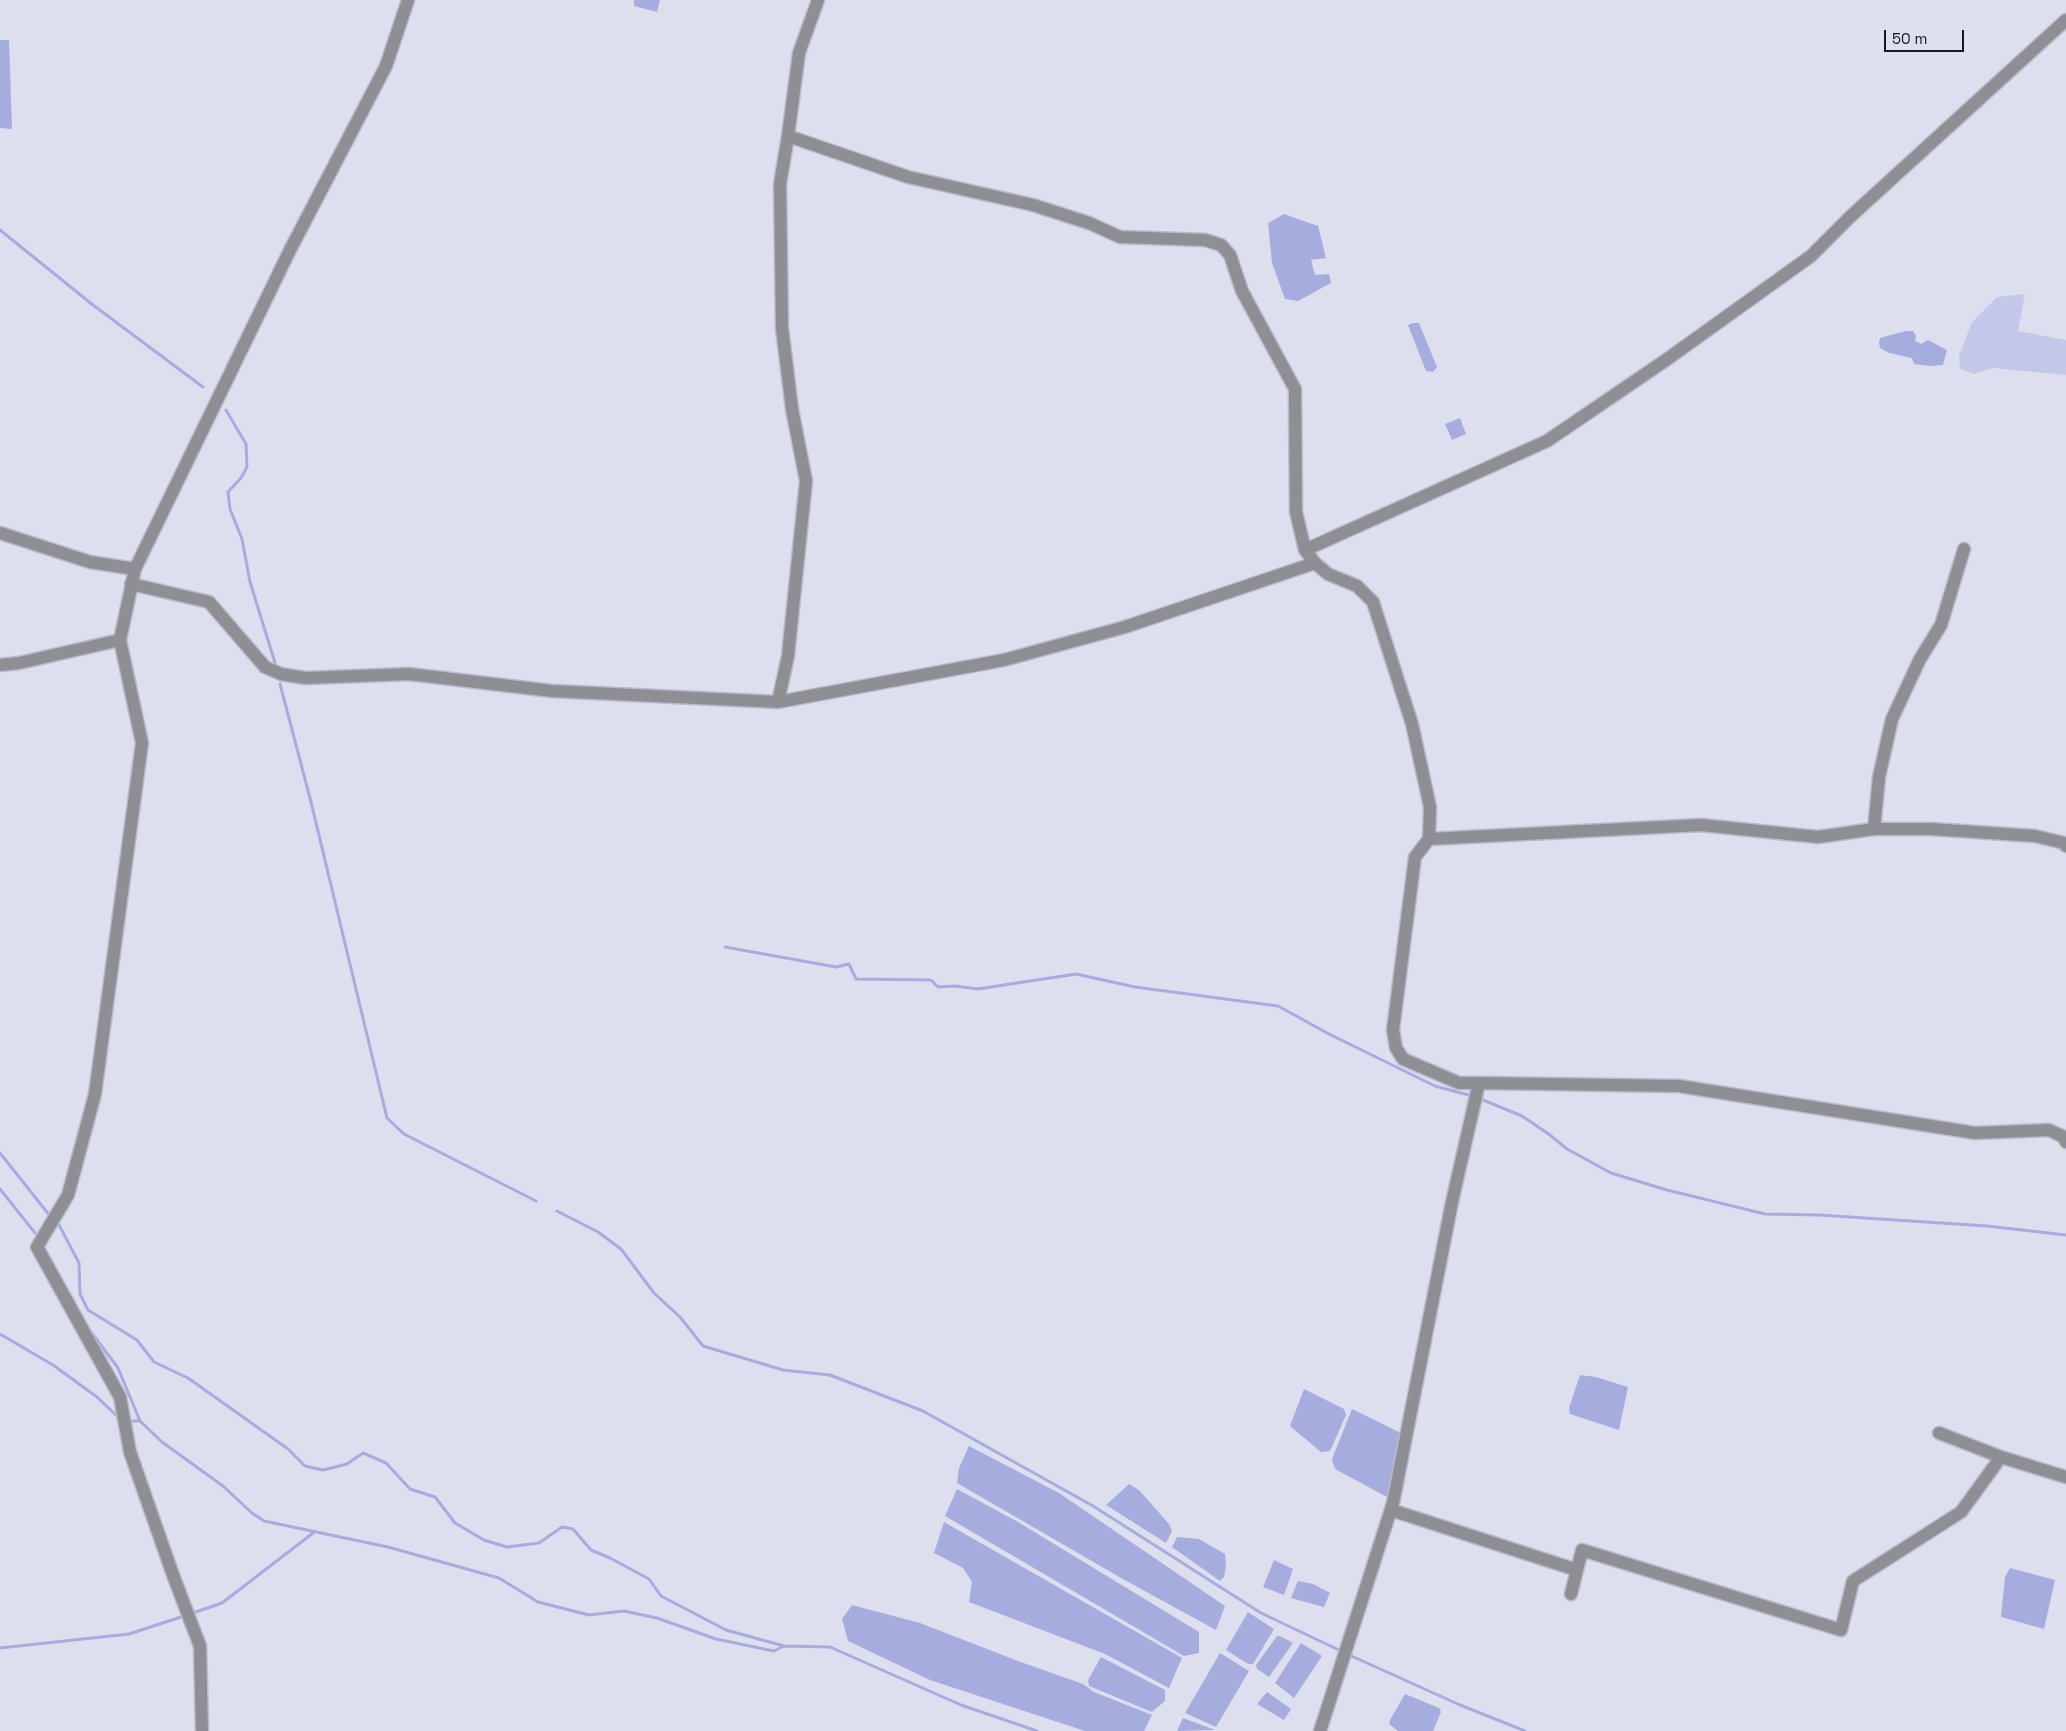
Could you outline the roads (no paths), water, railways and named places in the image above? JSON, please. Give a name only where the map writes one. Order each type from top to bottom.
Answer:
[{"type":"street","points":[[202,1731],[200,1646],[130,1452],[120,1397],[37,1247],[68,1195],[96,1094],[142,743],[120,640],[135,569],[290,250],[386,66],[408,0]]},
{"type":"street","points":[[778,702],[788,656],[806,481],[792,409],[782,328],[780,184],[799,53],[818,0]]},
{"type":"street","points":[[1305,550],[1548,441],[1666,360],[1811,256],[1858,209],[2066,20]]},
{"type":"street","points":[[788,136],[908,177],[1033,205],[1089,223],[1120,237],[1206,240],[1221,244],[1230,254],[1242,291],[1295,389],[1296,512],[1305,550],[1315,563],[1328,574],[1357,586],[1374,602],[1412,724],[1430,807],[1429,839],[1415,857],[1393,1030],[1396,1048],[1403,1059],[1459,1083],[1679,1086],[1975,1133],[2049,1130],[2064,1137],[2066,1142]]},
{"type":"street","points":[[0,533],[90,562],[135,569]]},
{"type":"street","points":[[1874,829],[1879,777],[1892,719],[1920,659],[1941,625],[1964,549]]},
{"type":"street","points":[[131,584],[209,602],[265,667],[282,674],[305,678],[409,674],[552,691],[778,702],[1004,660],[1125,627],[1315,563]]},
{"type":"street","points":[[0,665],[19,663],[120,640]]},
{"type":"street","points":[[1429,839],[1701,825],[1818,837],[1874,829],[1931,828],[2035,836],[2066,846]]},
{"type":"street","points":[[1320,1731],[1391,1510],[1452,1202],[1479,1083]]},
{"type":"street","points":[[1939,1433],[2001,1457],[2066,1477]]},
{"type":"street","points":[[1570,1594],[1582,1550],[1841,1630],[1853,1581],[1961,1512],[2001,1457]]},
{"type":"street","points":[[1391,1510],[1576,1570]]},
{"type":"waterway","points":[[0,230],[93,305],[203,387]]},
{"type":"waterway","points":[[226,410],[246,444],[247,467],[241,478],[228,492],[230,509],[242,539],[250,582],[276,666]]},
{"type":"waterway","points":[[280,684],[311,802],[387,1118],[404,1134],[536,1201]]},
{"type":"waterway","points":[[725,947],[836,967],[849,964],[856,979],[931,980],[938,987],[955,986],[978,989],[1076,974],[1135,987],[1278,1006],[1329,1034],[1435,1086],[1472,1096]]},
{"type":"waterway","points":[[1483,1100],[1522,1116],[1567,1149],[1611,1173],[1667,1190],[1765,1214],[1819,1215],[1987,1226],[2066,1235]]},
{"type":"waterway","points":[[0,1153],[50,1216]]},
{"type":"waterway","points":[[0,1189],[35,1233]]},
{"type":"waterway","points":[[557,1211],[598,1232],[621,1249],[654,1293],[680,1317],[703,1346],[783,1370],[830,1375],[923,1411],[1093,1506],[1261,1613],[1341,1651]]},
{"type":"waterway","points":[[58,1223],[79,1263],[80,1294],[88,1310],[137,1340],[154,1362],[188,1378],[288,1449],[305,1466],[323,1470],[347,1464],[363,1453],[386,1463],[410,1489],[435,1497],[455,1523],[484,1540],[507,1547],[539,1543],[562,1527],[573,1529],[591,1550],[649,1579],[661,1596],[726,1630],[784,1646],[830,1647],[961,1705],[1037,1731]]},
{"type":"waterway","points":[[43,1245],[49,1257]]},
{"type":"waterway","points":[[91,1332],[118,1368],[140,1421],[162,1442],[223,1486],[252,1513],[264,1521],[388,1547],[499,1578],[538,1602],[589,1615],[624,1611],[657,1618],[716,1639],[774,1651],[784,1646]]},
{"type":"waterway","points":[[0,1334],[53,1365],[97,1397],[117,1416]]},
{"type":"waterway","points":[[132,1421],[140,1421]]},
{"type":"waterway","points":[[190,1614],[222,1603],[313,1533]]},
{"type":"waterway","points":[[0,1648],[129,1634],[184,1616]]},
{"type":"waterway","points":[[1347,1654],[1460,1705],[1525,1731]]}]
